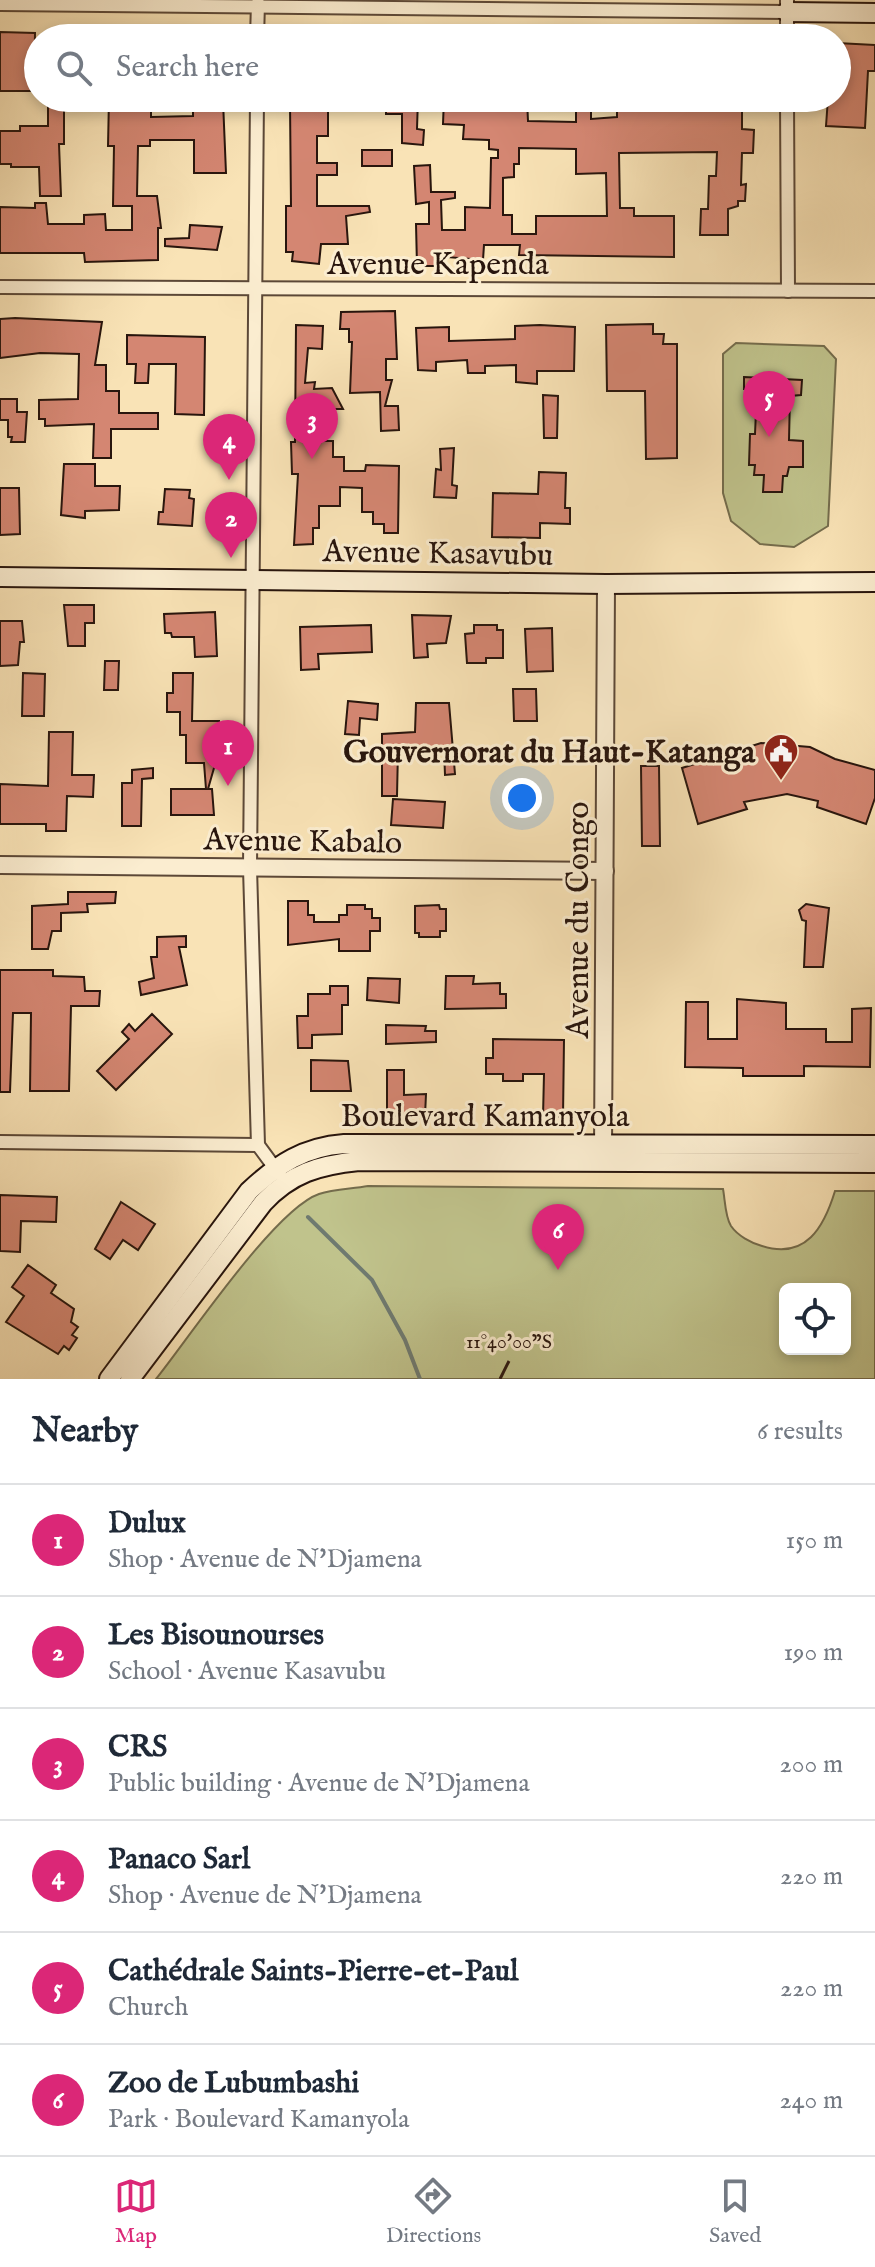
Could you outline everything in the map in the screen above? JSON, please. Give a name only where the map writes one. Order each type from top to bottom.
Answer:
[{"type":"main road","points":[[787,6],[875,13]]},
{"type":"main road","name":"Avenue Kasavubu","points":[[0,577],[606,584],[875,582]]},
{"type":"main road","name":"Boulevard Kamanyola","points":[[109,1379],[239,1203],[280,1175],[317,1166],[359,1161],[875,1145]]},
{"type":"main road","name":"Boulevard Kamanyola","points":[[603,1152],[875,1163]]},
{"type":"main road","name":"Boulevard Kamanyola","points":[[130,1379],[263,1203],[280,1175]]},
{"type":"street","points":[[0,4],[787,6]]},
{"type":"street","points":[[257,24],[258,4]]},
{"type":"street","points":[[257,112],[250,868],[258,1145],[280,1175]]},
{"type":"street","points":[[787,112],[788,291]]},
{"type":"street","name":"Avenue Kapenda","points":[[0,287],[875,291]]},
{"type":"street","name":"Avenue du Congo","points":[[603,1152],[606,584]]},
{"type":"street","name":"Avenue Kabalo","points":[[0,865],[605,871]]},
{"type":"street","points":[[0,1142],[258,1145]]},
{"type":"green space","points":[[736,343],[824,346],[836,359],[828,526],[794,547],[760,544],[731,521],[723,493],[723,354]]},
{"type":"green space","points":[[368,1186],[723,1189],[728,1218],[734,1230],[754,1243],[777,1249],[802,1244],[811,1237],[825,1217],[835,1191],[875,1191],[875,1379],[156,1379],[233,1277],[280,1223],[301,1205],[331,1191]]},
{"type":"building","points":[[0,32],[24,33],[24,91],[0,91]]},
{"type":"building","points":[[851,44],[875,45],[875,71],[868,71],[865,128],[826,126],[827,112],[851,112]]},
{"type":"building","points":[[48,112],[64,112],[64,144],[59,144],[61,196],[40,196],[39,167],[0,164],[0,131],[20,131],[20,126],[48,126]]},
{"type":"building","points":[[109,112],[151,112],[151,117],[223,112],[226,173],[194,173],[194,140],[150,140],[150,146],[138,146],[137,196],[157,196],[161,228],[158,228],[158,260],[85,262],[84,253],[0,253],[0,207],[35,208],[35,203],[46,203],[48,224],[84,224],[84,215],[105,214],[106,230],[132,230],[132,206],[113,206],[114,146],[108,146]]},
{"type":"building","points":[[290,112],[328,112],[328,136],[317,136],[317,163],[337,163],[337,175],[317,175],[317,206],[369,206],[370,212],[346,216],[348,244],[321,244],[319,264],[292,261],[293,252],[286,252],[286,206],[291,206]]},
{"type":"building","points":[[418,112],[417,129],[424,130],[423,145],[402,143],[402,114],[386,114]]},
{"type":"building","points":[[443,112],[528,112],[528,121],[576,122],[576,112],[591,112],[591,119],[617,117],[617,112],[742,112],[742,129],[754,130],[753,153],[742,153],[741,185],[746,184],[745,201],[738,201],[738,206],[728,209],[728,235],[700,235],[701,209],[708,209],[709,176],[716,176],[717,152],[619,153],[620,208],[634,208],[634,216],[674,216],[674,257],[519,255],[520,245],[484,245],[483,260],[435,256],[435,266],[417,266],[416,224],[429,224],[429,202],[416,204],[414,166],[430,165],[431,192],[455,192],[455,198],[441,200],[442,230],[465,230],[465,207],[490,208],[491,158],[498,158],[498,150],[489,149],[489,140],[463,139],[464,125],[443,124]],"holes":[[[519,148],[576,149],[576,174],[606,173],[607,216],[536,216],[536,234],[512,234],[512,215],[503,215],[503,178],[514,177],[514,164],[519,164]]]},
{"type":"building","points":[[362,150],[392,150],[392,166],[362,166]]},
{"type":"building","points":[[190,225],[222,227],[217,250],[165,246],[165,239],[189,238]]},
{"type":"building","points":[[395,311],[397,359],[386,359],[386,380],[392,380],[385,406],[398,406],[399,430],[381,431],[380,392],[350,393],[352,342],[349,342],[349,329],[340,329],[341,312]]},
{"type":"building","points":[[0,319],[102,322],[95,365],[106,365],[106,391],[119,391],[119,413],[158,413],[158,429],[111,429],[111,458],[93,458],[94,424],[45,426],[45,419],[39,419],[39,400],[78,399],[79,354],[40,353],[0,358]]},
{"type":"building","points":[[653,324],[653,334],[664,334],[663,344],[677,344],[677,458],[646,459],[645,391],[607,391],[606,325]]},
{"type":"building","points":[[296,325],[323,326],[322,349],[308,348],[305,383],[315,382],[314,389],[332,388],[343,409],[333,409],[333,417],[325,420],[306,421],[307,441],[333,441],[333,457],[344,457],[344,471],[365,471],[366,465],[399,466],[398,533],[384,533],[384,524],[373,524],[373,512],[362,512],[362,488],[340,487],[340,506],[319,506],[319,528],[313,528],[313,544],[294,545],[298,474],[292,474],[291,442],[295,442]]},
{"type":"building","points":[[515,326],[575,327],[574,371],[537,371],[537,384],[516,382],[516,365],[485,366],[485,373],[468,373],[467,360],[436,362],[436,371],[418,370],[416,328],[449,327],[449,341],[515,339]]},
{"type":"building","points":[[127,335],[205,337],[204,415],[175,414],[176,364],[149,364],[148,383],[135,383],[136,364],[127,364]]},
{"type":"building","points":[[744,377],[802,380],[801,395],[790,396],[789,440],[803,441],[803,467],[789,467],[787,476],[783,476],[782,492],[763,492],[764,475],[754,475],[755,465],[749,465],[750,434],[755,434],[757,389],[744,389]]},
{"type":"building","points":[[543,395],[558,396],[557,438],[544,438]]},
{"type":"building","points":[[0,399],[17,399],[17,412],[27,412],[25,442],[11,442],[12,437],[8,437],[8,420],[0,420]]},
{"type":"building","points":[[454,448],[452,485],[457,486],[456,498],[434,497],[436,469],[441,470],[440,449]]},
{"type":"building","points":[[64,464],[95,464],[95,486],[120,486],[119,510],[85,511],[85,518],[61,515]]},
{"type":"building","points":[[539,472],[566,473],[565,508],[570,508],[570,524],[540,523],[540,538],[492,537],[493,493],[538,494]]},
{"type":"building","points":[[0,488],[19,488],[20,534],[0,535]]},
{"type":"building","points":[[165,489],[190,490],[189,498],[194,499],[192,526],[158,524],[159,512],[163,512]]},
{"type":"building","points":[[64,605],[94,605],[94,623],[85,623],[85,646],[68,646]]},
{"type":"building","points":[[215,612],[217,656],[195,657],[194,637],[172,637],[171,633],[165,633],[164,614]]},
{"type":"building","points":[[412,615],[451,616],[446,643],[427,644],[428,657],[414,658]]},
{"type":"building","points":[[0,621],[22,621],[24,642],[20,642],[18,665],[0,666]]},
{"type":"building","points":[[371,625],[372,652],[318,654],[319,669],[301,670],[300,627]]},
{"type":"building","points":[[474,625],[497,625],[497,630],[503,630],[503,658],[486,658],[486,663],[467,663],[465,634],[474,633]]},
{"type":"building","points":[[552,628],[553,671],[527,672],[525,629]]},
{"type":"building","points":[[105,661],[119,661],[118,690],[104,690]]},
{"type":"building","points":[[23,673],[45,674],[44,716],[22,716]]},
{"type":"building","points":[[173,673],[193,673],[192,721],[219,721],[218,754],[208,789],[212,789],[214,815],[171,815],[171,789],[206,789],[204,763],[186,763],[186,735],[180,735],[180,712],[167,712],[167,693],[173,693]]},
{"type":"building","points":[[513,689],[536,689],[537,721],[514,721]]},
{"type":"building","points":[[348,701],[378,704],[377,720],[360,718],[359,735],[345,734]]},
{"type":"building","points":[[416,703],[449,703],[455,774],[445,775],[444,748],[398,750],[397,796],[382,796],[382,734],[415,732]]},
{"type":"building","points":[[49,732],[73,732],[72,775],[94,775],[93,797],[67,796],[66,831],[46,831],[46,824],[0,824],[0,784],[48,786]]},
{"type":"building","name":"Gouvernorat du Haut-Katanga","points":[[761,743],[810,747],[835,759],[875,770],[875,798],[866,824],[817,807],[818,801],[787,794],[744,802],[747,809],[698,824],[682,768]]},
{"type":"building","points":[[641,766],[659,766],[660,846],[642,846]]},
{"type":"building","points":[[153,768],[153,778],[142,779],[141,826],[122,826],[122,783],[132,783],[132,770]]},
{"type":"building","points":[[393,799],[445,802],[443,828],[391,825]]},
{"type":"building","points":[[68,892],[116,892],[115,903],[87,904],[88,912],[61,913],[61,931],[52,931],[48,949],[32,949],[32,906],[68,904]]},
{"type":"building","points":[[288,901],[308,901],[308,915],[314,915],[314,922],[339,922],[339,915],[347,915],[347,905],[365,905],[365,909],[372,909],[372,918],[380,918],[380,931],[370,931],[370,951],[339,951],[339,939],[288,945]]},
{"type":"building","points":[[806,904],[829,908],[823,967],[804,967],[806,921],[802,920],[799,910]]},
{"type":"building","points":[[439,905],[440,909],[446,909],[446,931],[440,931],[440,937],[419,937],[419,933],[415,933],[415,906]]},
{"type":"building","points":[[186,936],[186,947],[179,947],[187,985],[141,995],[139,982],[154,978],[151,957],[157,957],[157,937]]},
{"type":"building","points":[[0,970],[53,970],[53,976],[84,977],[85,991],[100,991],[99,1006],[71,1006],[69,1091],[30,1091],[31,1013],[13,1013],[10,1092],[0,1092]]},
{"type":"building","points":[[446,976],[474,976],[473,984],[500,983],[500,994],[506,994],[506,1008],[445,1009]]},
{"type":"building","points":[[368,978],[400,979],[399,1003],[367,1000]]},
{"type":"building","points":[[330,986],[348,986],[348,1005],[342,1005],[342,1034],[312,1035],[312,1048],[298,1048],[297,1016],[308,1016],[308,994],[330,994]]},
{"type":"building","points":[[737,999],[786,1003],[786,1029],[826,1029],[826,1042],[852,1042],[852,1009],[871,1008],[870,1067],[804,1066],[804,1076],[743,1076],[743,1068],[685,1067],[686,1002],[708,1002],[708,1039],[737,1039]]},
{"type":"building","points":[[152,1014],[172,1034],[116,1090],[97,1071],[129,1039],[122,1032],[129,1024],[135,1031]]},
{"type":"building","points":[[386,1025],[426,1026],[425,1031],[436,1031],[436,1042],[386,1044]]},
{"type":"building","points":[[493,1039],[564,1040],[563,1117],[543,1117],[544,1074],[523,1074],[523,1081],[503,1081],[503,1074],[486,1074],[486,1058],[493,1058]]},
{"type":"building","points":[[311,1060],[348,1061],[351,1091],[311,1091]]},
{"type":"building","points":[[387,1070],[404,1070],[404,1095],[426,1094],[425,1116],[387,1116]]},
{"type":"building","points":[[0,1195],[57,1197],[56,1222],[21,1221],[20,1252],[0,1251]]},
{"type":"building","points":[[121,1202],[155,1224],[138,1250],[123,1240],[110,1259],[95,1249]]},
{"type":"building","points":[[28,1265],[56,1285],[51,1293],[74,1309],[71,1322],[78,1327],[72,1335],[77,1338],[69,1350],[64,1346],[58,1354],[6,1322],[24,1296],[12,1287]]},
{"type":"waterway","points":[[308,1217],[372,1280],[405,1340],[420,1379]]},
{"type":"place","name":"Cathédrale Saints-Pierre-et-Paul","points":[[769,437]]},
{"type":"place","name":"CRS","points":[[312,459]]},
{"type":"place","name":"Panaco Sarl","points":[[229,480]]},
{"type":"place","name":"Les Bisounourses","points":[[231,558]]},
{"type":"place","name":"Gouvernorat du Haut-Katanga","points":[[781,782]]},
{"type":"place","name":"Dulux","points":[[228,786]]},
{"type":"place","name":"Zoo de Lubumbashi","points":[[558,1270]]}]
